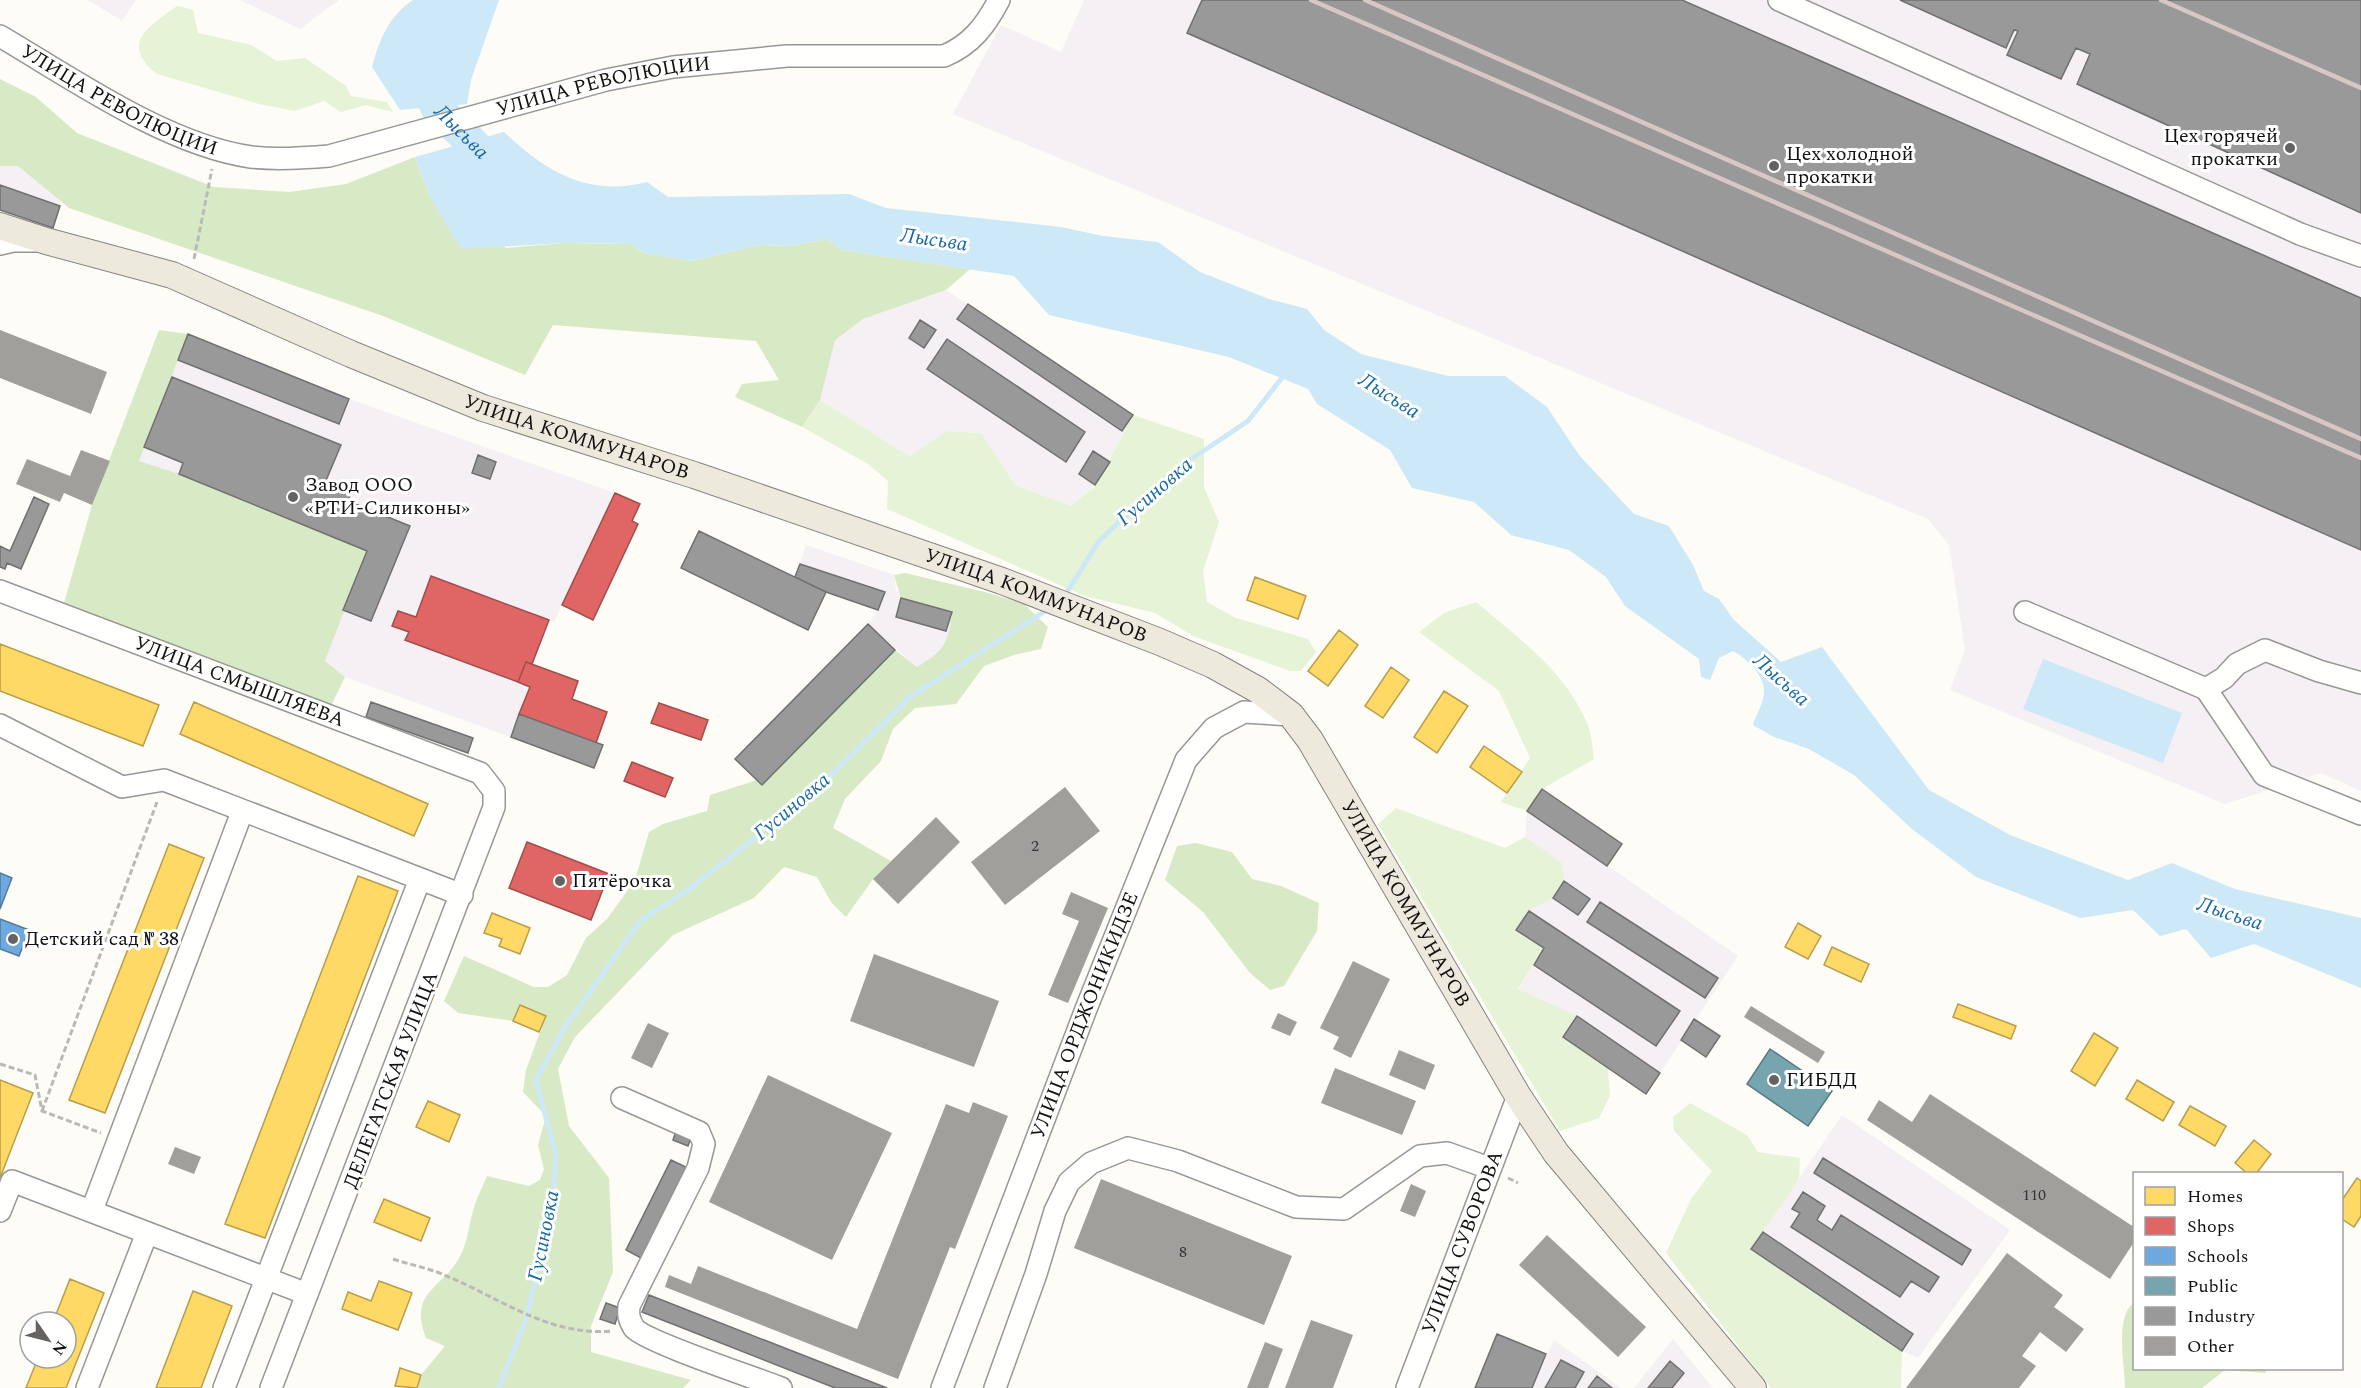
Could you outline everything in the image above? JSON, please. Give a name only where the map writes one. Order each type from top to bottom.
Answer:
[{"type":"main road","name":"УЛИЦА КОММУНАРОВ","points":[[0,226],[46,241],[172,274],[351,354],[483,408],[694,475],[1002,581],[1213,665],[1258,690],[1291,716],[1310,740],[1518,1096],[1556,1153],[1753,1388]]},
{"type":"street","name":"УЛИЦА РЕВОЛЮЦИИ","points":[[0,36],[125,109],[198,142],[252,157],[283,159],[329,156],[641,72],[707,62],[787,56],[944,56],[959,50],[971,41],[999,0]]},
{"type":"street","points":[[1779,0],[2300,234],[2361,256]]},
{"type":"street","points":[[0,244],[13,241],[46,241]]},
{"type":"street","name":"УЛИЦА СМЫШЛЯЕВА","points":[[0,591],[480,773]]},
{"type":"street","points":[[2025,612],[2206,689],[2264,775],[2361,814]]},
{"type":"street","points":[[2206,689],[2224,678],[2237,664],[2265,650],[2319,671],[2361,682]]},
{"type":"street","name":"УЛИЦА ОРДЖОНИКИДЗЕ","points":[[942,1388],[1082,1020],[1186,760],[1214,728],[1244,712],[1291,716]]},
{"type":"street","points":[[0,725],[122,787],[164,780],[242,813],[462,895]]},
{"type":"street","name":"ДЕЛЕГАТСКАЯ УЛИЦА","points":[[271,1388],[494,807],[494,791],[480,773]]},
{"type":"street","points":[[92,1210],[242,813]]},
{"type":"street","points":[[224,1388],[420,879]]},
{"type":"street","name":"УЛИЦА СУВОРОВА","points":[[1407,1388],[1518,1096]]},
{"type":"street","points":[[622,1098],[699,1132],[704,1144],[698,1168],[629,1306],[628,1316],[635,1329],[658,1342],[781,1388]]},
{"type":"street","points":[[995,1388],[1036,1274],[1055,1211],[1069,1182],[1091,1163],[1128,1148],[1178,1161],[1296,1207],[1344,1209],[1420,1156],[1447,1153],[1489,1168]]},
{"type":"street","points":[[0,1211],[12,1180],[307,1294]]},
{"type":"street","points":[[87,1388],[147,1233]]},
{"type":"path","points":[[194,259],[210,173]]},
{"type":"path","points":[[42,1111],[164,780]]},
{"type":"path","points":[[0,1064],[35,1075],[42,1111]]},
{"type":"path","points":[[42,1111],[119,1140]]},
{"type":"path","points":[[393,1260],[438,1272],[552,1326],[589,1334],[635,1329]]},
{"type":"shaded area","points":[[88,0],[136,0],[122,21]]},
{"type":"shaded area","points":[[240,0],[339,0],[300,29]]},
{"type":"shaded area","points":[[1084,0],[2361,0],[2361,791],[2321,773],[2225,804],[1950,690],[1965,650],[1949,545],[1928,519],[953,114],[1001,25],[1061,52]]},
{"type":"shaded area","points":[[18,165],[61,202],[53,228],[0,210],[0,166]]},
{"type":"shaded area","points":[[946,290],[1133,415],[1095,485],[1071,506],[1015,485],[981,433],[946,431],[910,458],[820,400],[834,340],[863,319]]},
{"type":"shaded area","name":"Завод ООО «РТИ-Силиконы»","points":[[178,360],[339,424],[349,399],[615,493],[554,622],[548,620],[532,664],[525,662],[518,682],[530,687],[511,737],[345,677],[325,661],[343,610],[138,461]]},
{"type":"shaded area","points":[[806,545],[894,575],[896,590],[952,612],[949,638],[939,654],[917,667],[868,624],[878,610],[826,592],[795,577]]},
{"type":"shaded area","points":[[1542,789],[1622,844],[1608,866],[1738,956],[1646,1094],[1563,1037],[1577,1016],[1518,990],[1544,949],[1516,930],[1529,911],[1553,898],[1561,863],[1525,837],[1527,811]]},
{"type":"shaded area","points":[[1842,1115],[2010,1230],[1918,1358],[1902,1351],[1751,1249]]},
{"type":"shaded area","points":[[1673,1339],[1713,1388],[1634,1388]]},
{"type":"shaded area","points":[[1554,1340],[1621,1388],[1532,1388]]},
{"type":"green space","points":[[177,6],[193,10],[198,33],[251,45],[277,61],[305,58],[346,86],[351,96],[387,102],[393,112],[366,105],[341,112],[324,101],[295,111],[259,104],[157,74],[140,54],[139,45],[148,29]]},
{"type":"green space","points":[[0,79],[36,97],[77,133],[214,187],[289,192],[346,184],[415,157],[430,197],[506,248],[565,243],[631,244],[644,253],[692,261],[758,245],[791,246],[827,239],[842,250],[970,269],[946,290],[863,319],[835,340],[820,400],[802,427],[735,397],[742,384],[779,380],[756,341],[553,325],[525,375],[383,316],[69,208],[18,166],[0,166]]},
{"type":"green space","points":[[159,330],[188,334],[139,461],[179,474],[367,551],[325,661],[345,677],[331,706],[64,603],[92,505]]},
{"type":"green space","points":[[820,400],[910,457],[946,431],[981,433],[1015,485],[1071,506],[1096,485],[1133,415],[1204,439],[1204,487],[1219,522],[1203,571],[1207,602],[1236,618],[1308,639],[1316,652],[1301,671],[1290,671],[1193,636],[1155,613],[1085,596],[887,509],[888,481],[868,464],[802,427]]},
{"type":"green space","points":[[905,573],[989,593],[1024,604],[1048,627],[1041,649],[1014,655],[984,666],[956,704],[915,708],[893,729],[881,761],[845,799],[833,828],[891,861],[873,879],[846,917],[831,902],[817,877],[784,867],[754,898],[673,935],[575,1037],[558,1069],[569,1126],[609,1178],[613,1272],[591,1326],[591,1352],[691,1380],[683,1388],[417,1388],[421,1375],[445,1346],[426,1338],[421,1322],[421,1309],[431,1290],[447,1274],[462,1252],[474,1207],[487,1176],[529,1186],[540,1180],[544,1169],[538,1145],[546,1116],[523,1092],[526,1070],[546,1016],[521,1005],[513,1021],[458,1013],[444,1001],[464,956],[534,987],[548,987],[567,975],[586,938],[607,919],[635,880],[649,832],[663,824],[707,811],[710,795],[757,780],[895,650],[917,667],[939,651],[949,633],[952,613],[901,598],[894,575]]},
{"type":"green space","points":[[1476,602],[1524,642],[1553,671],[1578,704],[1590,732],[1594,759],[1542,789],[1527,811],[1501,802],[1530,758],[1499,691],[1419,632],[1444,613]]},
{"type":"green space","points":[[1396,808],[1505,848],[1525,837],[1562,863],[1564,881],[1553,898],[1529,911],[1517,930],[1544,948],[1518,989],[1577,1016],[1563,1038],[1608,1068],[1610,1096],[1599,1118],[1560,1131],[1378,824]]},
{"type":"green space","points":[[1196,843],[1232,852],[1252,879],[1281,886],[1319,903],[1317,931],[1284,986],[1270,990],[1250,973],[1203,912],[1165,880],[1177,846]]},
{"type":"green space","points":[[1690,1103],[1747,1135],[1758,1152],[1800,1158],[1799,1179],[1751,1249],[1902,1351],[1901,1388],[1771,1388],[1666,1253],[1691,1199],[1712,1171],[1674,1131],[1673,1117]]},
{"type":"green space","points":[[2133,1304],[2133,1370],[2225,1370],[2202,1388],[2125,1388],[2122,1330],[2128,1309]]},
{"type":"green space","points":[[2225,1370],[2267,1370],[2265,1373]]},
{"type":"water","points":[[413,0],[499,0],[471,80],[467,104],[400,110],[372,67],[386,29],[397,13]]},
{"type":"water","points":[[504,132],[536,159],[569,178],[606,186],[626,186],[647,182],[668,197],[849,194],[886,208],[1061,227],[1103,236],[1158,242],[1200,272],[1269,299],[1307,309],[1324,330],[1361,354],[1448,376],[1505,376],[1547,407],[1579,455],[1634,514],[1669,526],[1693,565],[1704,591],[1719,599],[1734,620],[1781,662],[1822,647],[1929,790],[2010,835],[2128,880],[2172,863],[2235,889],[2361,918],[2361,988],[2254,944],[2211,958],[2186,929],[2160,936],[2133,910],[2080,918],[1976,877],[1912,829],[1854,775],[1809,749],[1774,737],[1753,725],[1763,700],[1763,686],[1758,673],[1738,654],[1733,651],[1719,658],[1710,680],[1701,677],[1699,659],[1625,606],[1606,577],[1569,550],[1511,535],[1474,502],[1412,488],[1390,450],[1317,404],[1308,389],[1229,357],[1049,315],[1014,276],[842,250],[827,239],[791,246],[758,245],[692,261],[644,253],[631,244],[565,243],[461,249],[430,197],[415,157]]},
{"type":"water","points":[[2043,659],[2182,713],[2163,763],[2023,709]]},
{"type":"building: Homes","points":[[1255,577],[1306,596],[1298,619],[1247,600]]},
{"type":"building: Homes","points":[[1339,630],[1358,645],[1328,686],[1308,671]]},
{"type":"building: Homes","points":[[0,644],[159,705],[143,746],[0,691]]},
{"type":"building: Homes","points":[[1391,667],[1409,680],[1383,718],[1365,706]]},
{"type":"building: Homes","points":[[1444,691],[1468,706],[1437,753],[1414,737]]},
{"type":"building: Homes","points":[[194,702],[428,804],[414,836],[180,734]]},
{"type":"building: Homes","points":[[1484,746],[1522,772],[1507,793],[1470,767]]},
{"type":"building: Homes","points":[[169,844],[204,858],[105,1113],[69,1100]]},
{"type":"building: Homes","points":[[358,876],[398,891],[265,1238],[225,1224]]},
{"type":"building: Homes","points":[[492,913],[530,928],[520,954],[499,946],[502,939],[484,933]]},
{"type":"building: Homes","points":[[1798,923],[1821,936],[1808,959],[1785,947]]},
{"type":"building: Homes","points":[[1832,947],[1869,964],[1861,982],[1824,965]]},
{"type":"building: Homes","points":[[1958,1004],[2016,1026],[2011,1039],[1953,1017]]},
{"type":"building: Homes","points":[[520,1005],[546,1016],[539,1032],[513,1021]]},
{"type":"building: Homes","points":[[2094,1033],[2118,1048],[2095,1086],[2071,1071]]},
{"type":"building: Homes","points":[[0,1080],[33,1093],[0,1178]]},
{"type":"building: Homes","points":[[2137,1080],[2174,1102],[2163,1121],[2126,1099]]},
{"type":"building: Homes","points":[[428,1101],[460,1115],[449,1142],[416,1127]]},
{"type":"building: Homes","points":[[2190,1106],[2226,1126],[2215,1146],[2179,1125]]},
{"type":"building: Homes","points":[[2254,1140],[2271,1154],[2258,1172],[2246,1172],[2235,1163]]},
{"type":"building: Homes","points":[[2357,1178],[2361,1181],[2361,1216],[2354,1227],[2343,1220],[2343,1199]]},
{"type":"building: Homes","points":[[384,1199],[430,1218],[421,1241],[374,1222]]},
{"type":"building: Homes","points":[[70,1279],[104,1293],[78,1358],[78,1310],[58,1310]]},
{"type":"building: Homes","points":[[379,1281],[412,1293],[398,1330],[342,1309],[348,1292],[371,1301]]},
{"type":"building: Homes","points":[[193,1291],[232,1306],[201,1388],[156,1388]]},
{"type":"building: Homes","points":[[400,1368],[421,1375],[417,1388],[395,1386]]},
{"type":"building: Homes","points":[[33,1370],[73,1370],[66,1388],[26,1388]]},
{"type":"building: Shops","points":[[615,493],[640,504],[632,521],[638,524],[593,620],[562,605]]},
{"type":"building: Shops","points":[[431,576],[549,620],[532,664],[526,662],[518,682],[405,640],[409,632],[392,626],[398,611],[416,617]]},
{"type":"building: Shops","points":[[526,662],[578,681],[572,699],[607,712],[596,743],[519,714],[530,687],[518,682]]},
{"type":"building: Shops","points":[[659,703],[708,720],[701,740],[651,723]]},
{"type":"building: Shops","points":[[632,762],[673,778],[665,797],[624,781]]},
{"type":"building: Shops","points":[[527,842],[609,874],[591,920],[509,888]]},
{"type":"building: Schools","name":"Детский сад № 38","points":[[0,873],[12,878],[0,909]]},
{"type":"building: Schools","name":"Детский сад № 38","points":[[0,919],[29,930],[19,956],[0,949]]},
{"type":"building: Public","points":[[1770,1049],[1832,1091],[1808,1126],[1747,1084]]},
{"type":"building: Industry","name":"Цех холодной прокатки","points":[[1202,0],[1682,0],[2361,298],[2361,550],[1187,33]]},
{"type":"building: Industry","name":"Цех горячей прокатки","points":[[1900,0],[2361,0],[2361,213],[2077,84],[2090,54],[2076,48],[2061,79],[2007,55],[2018,31],[2014,30],[2006,48]]},
{"type":"building: Industry","points":[[0,185],[60,206],[53,228],[0,210]]},
{"type":"building: Industry","points":[[968,304],[1133,415],[1122,431],[957,319]]},
{"type":"building: Industry","points":[[920,320],[936,330],[924,348],[909,338]]},
{"type":"building: Industry","points":[[188,334],[349,399],[339,424],[178,360]]},
{"type":"building: Industry","points":[[947,339],[1085,432],[1066,462],[927,369]]},
{"type":"building: Industry","name":"Завод ООО «РТИ-Силиконы»","points":[[172,377],[341,445],[325,483],[351,493],[348,501],[410,526],[371,621],[343,610],[367,551],[179,474],[183,463],[144,447]]},
{"type":"building: Industry","points":[[1093,451],[1110,462],[1095,485],[1079,474]]},
{"type":"building: Industry","points":[[478,455],[496,462],[490,479],[472,473]]},
{"type":"building: Industry","points":[[34,497],[49,504],[21,569],[7,563],[5,569],[0,567],[0,546],[10,551]]},
{"type":"building: Industry","points":[[699,531],[826,592],[808,630],[681,568]]},
{"type":"building: Industry","points":[[800,564],[885,592],[878,610],[826,592],[795,577]]},
{"type":"building: Industry","points":[[901,598],[952,612],[946,631],[896,617]]},
{"type":"building: Industry","points":[[868,624],[895,650],[762,785],[735,759]]},
{"type":"building: Industry","points":[[371,702],[473,738],[468,753],[366,717]]},
{"type":"building: Industry","points":[[519,714],[603,745],[594,768],[511,737]]},
{"type":"building: Industry","points":[[1542,789],[1622,844],[1607,866],[1527,811]]},
{"type":"building: Industry","points":[[1564,881],[1590,899],[1578,915],[1553,898]]},
{"type":"building: Industry","points":[[1600,902],[1718,978],[1705,998],[1587,922]]},
{"type":"building: Industry","points":[[1529,911],[1680,1011],[1656,1046],[1534,965],[1544,948],[1516,930]]},
{"type":"building: Industry","points":[[1577,1016],[1660,1073],[1646,1094],[1563,1037]]},
{"type":"building: Industry","points":[[1694,1019],[1720,1036],[1706,1057],[1681,1040]]},
{"type":"building: Industry","points":[[677,1128],[692,1134],[688,1146],[673,1140]]},
{"type":"building: Industry","points":[[1823,1158],[1971,1250],[1962,1265],[1814,1173]]},
{"type":"building: Industry","points":[[671,1160],[686,1167],[641,1258],[626,1250]]},
{"type":"building: Industry","points":[[1803,1192],[1825,1206],[1817,1220],[1832,1230],[1841,1215],[1939,1277],[1929,1292],[1911,1281],[1900,1297],[1791,1227],[1800,1213],[1792,1209]]},
{"type":"building: Industry","points":[[1763,1232],[1913,1334],[1902,1351],[1751,1249]]},
{"type":"building: Industry","points":[[649,1295],[887,1388],[835,1388],[642,1312]]},
{"type":"building: Industry","points":[[606,1303],[620,1308],[615,1324],[600,1319]]},
{"type":"building: Industry","points":[[1497,1334],[1546,1354],[1532,1388],[1475,1388]]},
{"type":"building: Industry","points":[[1561,1360],[1584,1372],[1575,1388],[1545,1388]]},
{"type":"building: Industry","points":[[1670,1361],[1684,1373],[1672,1388],[1648,1388]]},
{"type":"building: Industry","points":[[1597,1376],[1612,1388],[1588,1388]]},
{"type":"building: Other","points":[[0,330],[107,372],[91,414],[0,378]]},
{"type":"building: Other","points":[[81,450],[110,461],[92,505],[64,493],[60,502],[16,484],[27,459],[70,476]]},
{"type":"building: Other","points":[[1065,787],[1100,831],[1005,905],[971,862]]},
{"type":"building: Other","points":[[936,817],[960,842],[898,904],[873,879]]},
{"type":"building: Other","points":[[1071,892],[1108,908],[1068,1003],[1048,995],[1079,921],[1062,914]]},
{"type":"building: Other","points":[[874,954],[999,1001],[974,1067],[850,1021]]},
{"type":"building: Other","points":[[1353,961],[1390,979],[1351,1058],[1333,1049],[1339,1037],[1320,1028]]},
{"type":"building: Other","points":[[1751,1006],[1825,1052],[1818,1063],[1744,1017]]},
{"type":"building: Other","points":[[1278,1013],[1297,1022],[1290,1036],[1271,1028]]},
{"type":"building: Other","points":[[648,1023],[669,1033],[652,1068],[631,1058]]},
{"type":"building: Other","points":[[1399,1050],[1435,1065],[1425,1090],[1389,1075]]},
{"type":"building: Other","points":[[1335,1068],[1416,1101],[1402,1135],[1321,1103]]},
{"type":"building: Other","points":[[768,1075],[892,1133],[832,1260],[709,1202]]},
{"type":"building: Other","points":[[1930,1094],[2133,1226],[2133,1244],[2110,1279],[1867,1120],[1879,1100],[1912,1122]]},
{"type":"building: Other","points":[[973,1102],[1008,1116],[955,1249],[950,1247],[898,1379],[665,1287],[669,1275],[691,1284],[698,1266],[857,1329],[946,1104],[969,1113]]},
{"type":"building: Other","points":[[175,1147],[201,1157],[194,1174],[168,1164]]},
{"type":"building: Other","points":[[1101,1179],[1292,1256],[1264,1325],[1074,1248]]},
{"type":"building: Other","points":[[1411,1184],[1426,1191],[1415,1217],[1400,1211]]},
{"type":"building: Other","points":[[1547,1235],[1646,1327],[1618,1357],[1519,1265]]},
{"type":"building: Other","points":[[2007,1253],[2063,1295],[2054,1307],[2084,1329],[2066,1352],[2040,1332],[2022,1356],[2036,1366],[2019,1388],[1906,1388]]},
{"type":"building: Other","points":[[1311,1320],[1353,1335],[1333,1388],[1285,1388]]},
{"type":"building: Other","points":[[1265,1342],[1283,1349],[1268,1388],[1247,1388]]},
{"type":"waterway","name":"Лысьва","points":[[458,0],[418,59],[437,108],[503,174]]},
{"type":"waterway","name":"Гусиновка","points":[[1064,597],[1099,541],[1172,472],[1248,421],[1285,374]]},
{"type":"waterway","name":"Гусиновка","points":[[499,1388],[525,1322],[551,1220],[556,1156],[536,1080],[565,1027],[640,921],[688,890],[817,789],[910,697],[1050,608]]},
{"type":"railway","points":[[1311,0],[2361,458]]},
{"type":"railway","points":[[1365,0],[2361,439]]},
{"type":"railway","points":[[2161,0],[2361,88]]},
{"type":"place","name":"Цех горячей прокатки","points":[[2290,148]]},
{"type":"place","name":"Цех холодной прокатки","points":[[1774,166]]},
{"type":"place","name":"Завод ООО «РТИ-Силиконы»","points":[[293,497]]},
{"type":"place","name":"Пятёрочка","points":[[560,881]]},
{"type":"place","name":"Детский сад № 38","points":[[13,939]]},
{"type":"place","name":"ГИБДД","points":[[1774,1080]]}]
